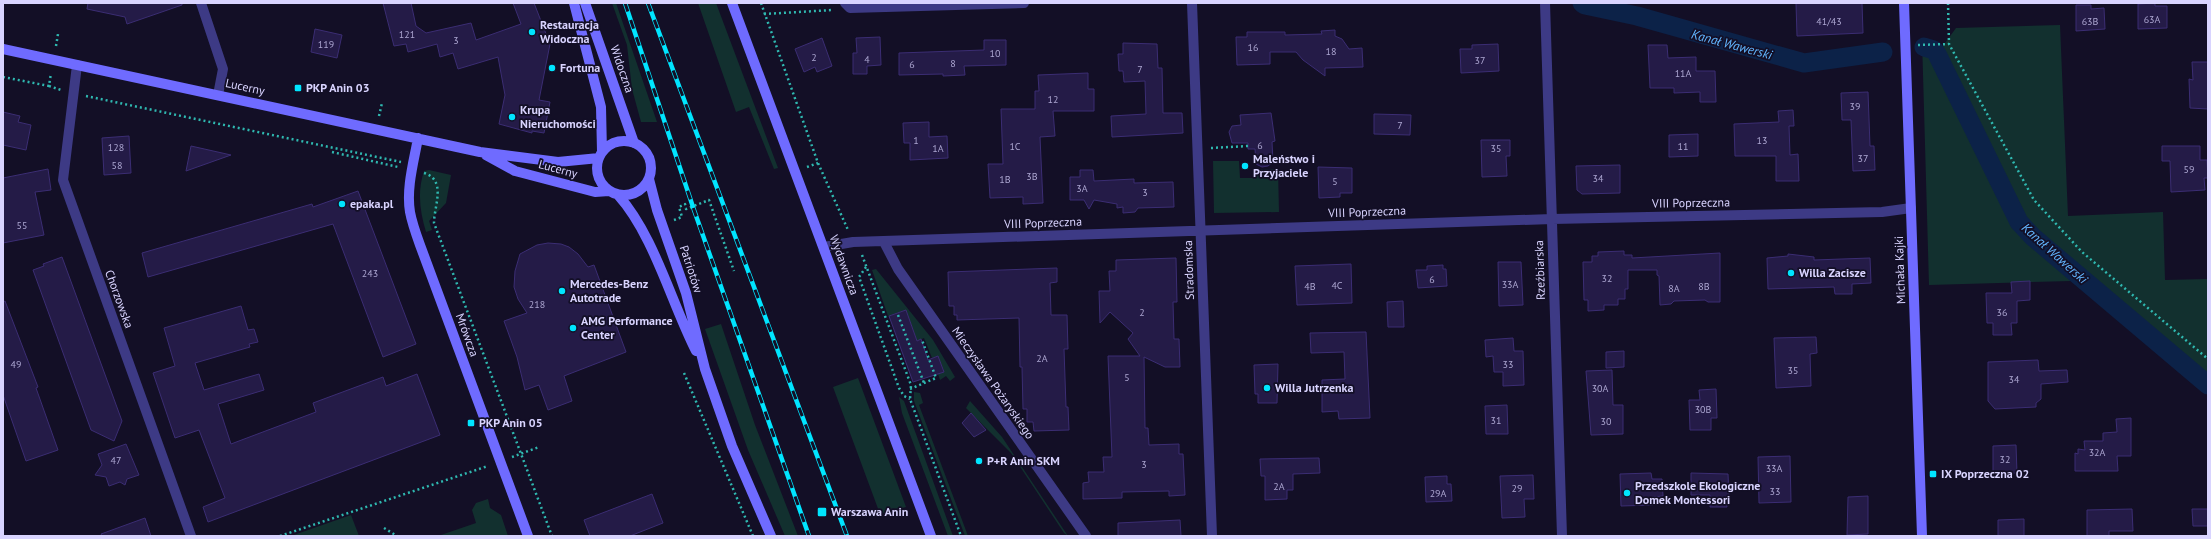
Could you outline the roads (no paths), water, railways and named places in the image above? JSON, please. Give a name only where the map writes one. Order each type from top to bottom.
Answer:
[{"type":"street","points":[[201,3],[223,69],[218,95]]},
{"type":"street","points":[[574,3],[601,108],[601,155],[597,173],[602,183],[614,193],[631,194],[642,189],[649,179],[651,168],[649,158],[643,149],[634,143],[617,142],[601,155]]},
{"type":"street","name":"Widoczna","points":[[585,3],[634,143]]},
{"type":"street","name":"Wydawnicza","points":[[732,3],[931,536]]},
{"type":"street","points":[[848,5],[1024,3]]},
{"type":"street","name":"Stradomska","points":[[1192,3],[1212,536]]},
{"type":"street","name":"Rzeźbiarska","points":[[1545,3],[1562,536]]},
{"type":"street","name":"Michała Kajki","points":[[1904,3],[1922,536]]},
{"type":"street","name":"Lucerny","points":[[3,49],[480,152],[548,161],[574,162],[601,155]]},
{"type":"street","name":"Chorzowska","points":[[77,65],[63,180],[191,536]]},
{"type":"street","name":"Mrówcza","points":[[418,138],[412,170],[410,212],[420,245],[528,536]]},
{"type":"street","name":"Lucerny","points":[[480,152],[515,171],[595,192],[614,193]]},
{"type":"street","points":[[546,180],[548,161]]},
{"type":"street","name":"Patriotów","points":[[649,179],[657,210],[686,293],[705,368],[732,446],[771,536]]},
{"type":"street","name":"Patriotów","points":[[614,193],[637,219],[681,322],[705,368]]},
{"type":"street","name":"VIII Poprzeczna","points":[[824,247],[854,242],[1552,219],[1882,212],[1910,208]]},
{"type":"street","name":"Mieczysława Pożaryskiego","points":[[884,242],[902,276],[1086,536]]},
{"type":"waterway","name":"Kanał Wawerski","points":[[1582,3],[1585,5],[1637,16],[1804,63],[1883,52]]},
{"type":"waterway","name":"Kanał Wawerski","points":[[1924,47],[1934,50],[1937,54],[2019,222],[2033,237],[2208,385]]},
{"type":"railway","points":[[625,3],[694,210],[809,536]]},
{"type":"railway","points":[[648,3],[847,536]]},
{"type":"place","name":"Restauracja Widoczna","points":[[532,32]]},
{"type":"place","name":"Fortuna","points":[[552,68]]},
{"type":"place","name":"PKP Anin 03","points":[[298,88]]},
{"type":"place","name":"Krupa Nieruchomości","points":[[512,117]]},
{"type":"place","name":"Maleństwo i Przyjaciele","points":[[1245,166]]},
{"type":"place","name":"epaka.pl","points":[[342,204]]},
{"type":"place","name":"Willa Zacisze","points":[[1791,273]]},
{"type":"place","name":"Mercedes-Benz Autotrade","points":[[562,291]]},
{"type":"place","name":"AMG Performance Center","points":[[573,328]]},
{"type":"place","name":"Willa Jutrzenka","points":[[1267,388]]},
{"type":"place","name":"PKP Anin 05","points":[[471,423]]},
{"type":"place","name":"P+R Anin SKM","points":[[979,461]]},
{"type":"place","name":"IX Poprzeczna 02","points":[[1933,474]]},
{"type":"place","name":"Przedszkole Ekologiczne Domek Montessori","points":[[1627,493]]},
{"type":"place","name":"Warszawa Anin","points":[[822,512]]}]
